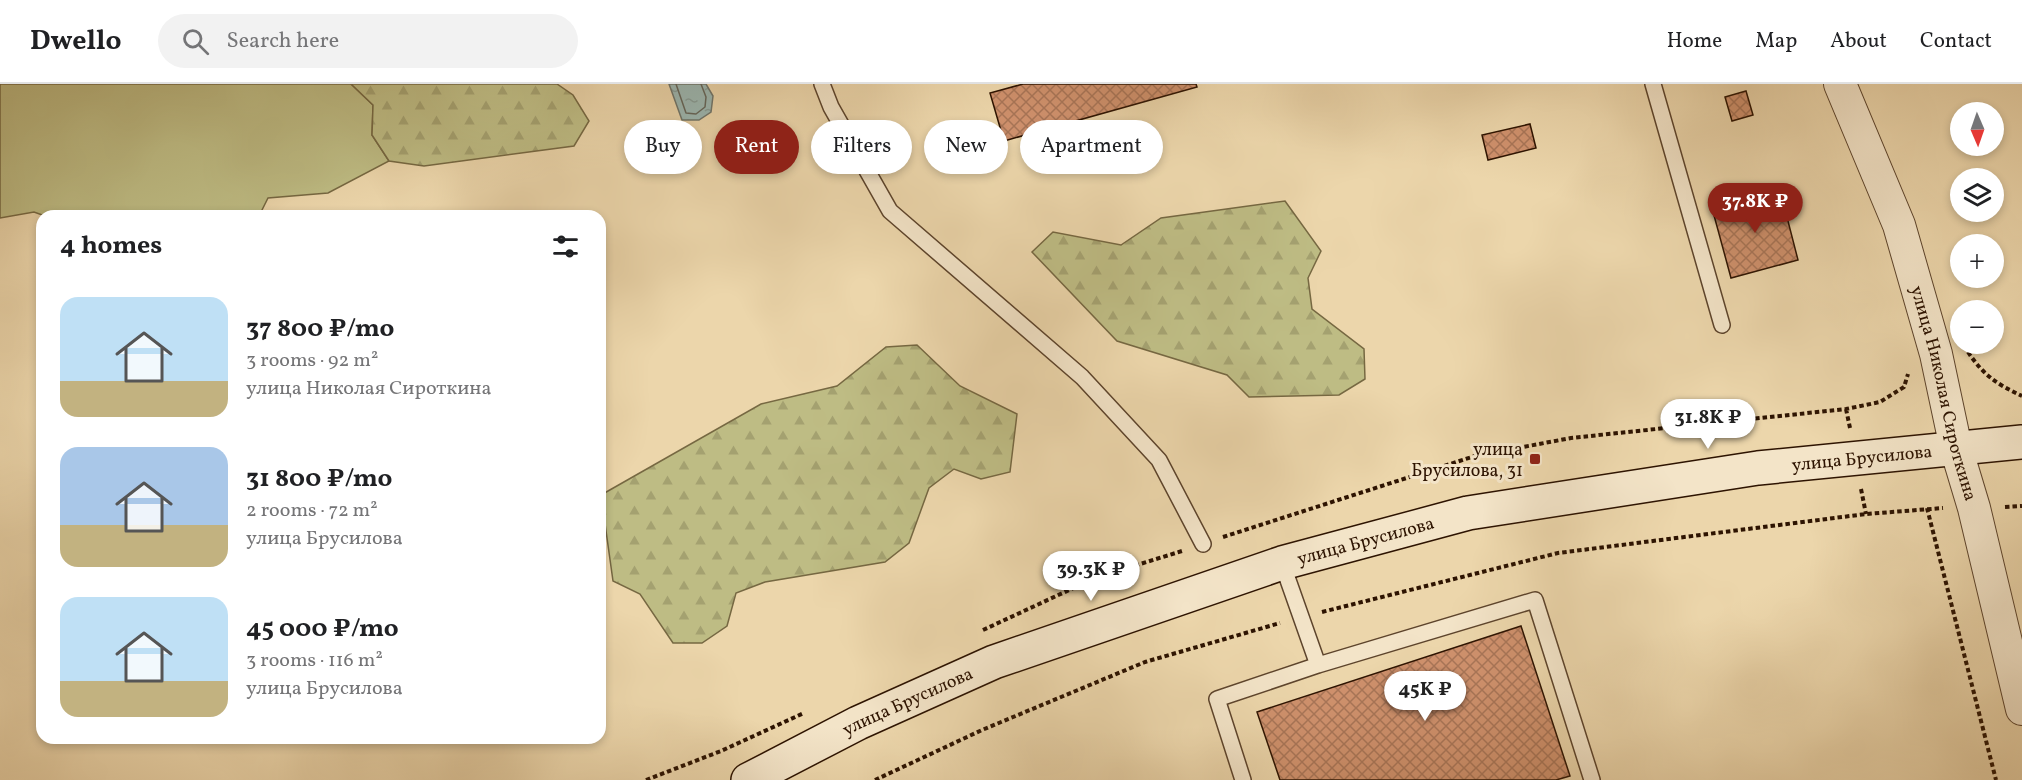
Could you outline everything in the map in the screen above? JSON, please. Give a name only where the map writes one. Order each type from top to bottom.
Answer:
[{"type":"street","name":"улица Николая Сироткина","points":[[1840,84],[1899,225],[1936,354],[1956,448],[1974,508],[2022,709]]},
{"type":"street","name":"улица Брусилова","points":[[748,780],[858,723],[994,663],[1282,563],[1468,513],[1758,468],[2022,442]]},
{"type":"lane","points":[[822,84],[831,107],[890,211],[1082,377],[1159,460],[1203,544]]},
{"type":"lane","points":[[1653,84],[1722,325]]},
{"type":"lane","points":[[1282,563],[1318,665]]},
{"type":"lane","points":[[1243,780],[1217,699],[1318,665],[1535,600],[1592,780]]},
{"type":"path","points":[[875,780],[982,730],[1145,662],[1301,617],[1558,553],[1866,514],[1928,508],[2022,508]]},
{"type":"path","points":[[1928,508],[1996,780]]},
{"type":"green space","points":[[0,84],[351,84],[373,105],[372,135],[389,161],[328,193],[268,198],[262,210],[36,210],[36,213],[0,218]]},
{"type":"green space","points":[[351,84],[557,84],[573,95],[589,121],[574,146],[424,166],[389,161],[372,135],[373,105]]},
{"type":"green space","points":[[1285,201],[1321,251],[1308,278],[1312,309],[1364,349],[1365,379],[1339,395],[1249,397],[1227,375],[1117,341],[1032,252],[1053,232],[1121,245],[1161,218]]},
{"type":"green space","points":[[917,345],[960,386],[1017,414],[1010,472],[981,479],[954,469],[929,488],[909,543],[885,562],[765,582],[736,593],[727,626],[702,643],[673,643],[640,594],[613,581],[606,531],[606,492],[761,404],[837,386],[886,347]]},
{"type":"water","points":[[669,84],[706,84],[713,96],[711,112],[699,120],[682,120]]},
{"type":"building","points":[[1023,84],[1196,84],[1197,87],[1079,120],[1020,120],[1020,137],[1008,140],[1008,120],[998,120],[990,93]]},
{"type":"building","points":[[1746,91],[1753,115],[1732,121],[1725,97]]},
{"type":"building","points":[[1530,124],[1536,148],[1488,160],[1482,135]]},
{"type":"building","points":[[1780,190],[1798,260],[1731,278],[1712,208]]},
{"type":"building","points":[[1521,626],[1570,776],[1556,780],[1280,780],[1257,712]]},
{"type":"place","name":"улица Брусилова, 31","points":[[1535,459]]}]
